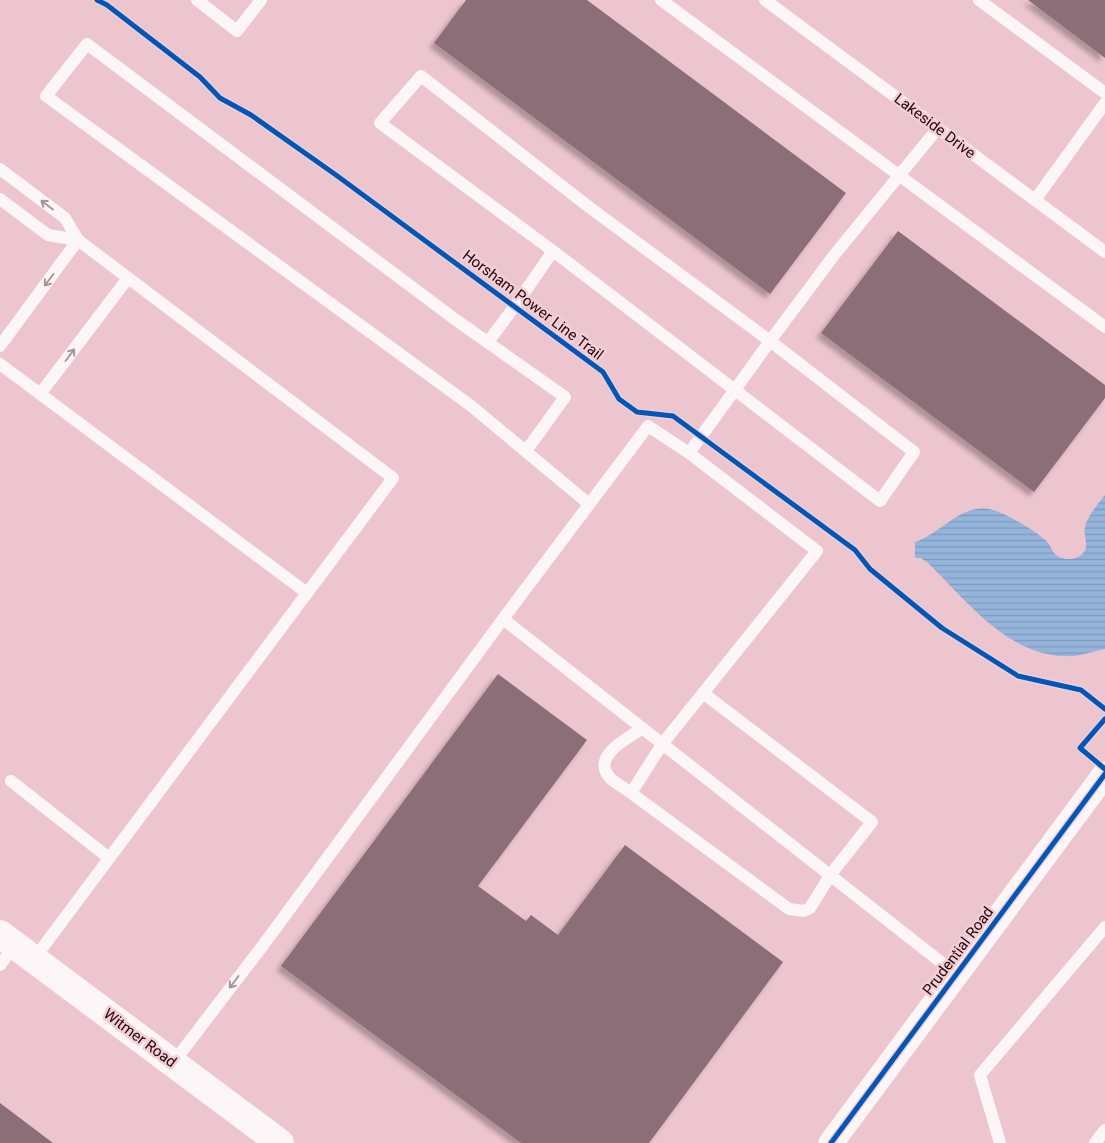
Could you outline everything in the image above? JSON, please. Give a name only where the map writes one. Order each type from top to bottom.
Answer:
[{"type":"street","name":"Prudential Road","points":[[830,1143],[1105,774]]},
{"type":"street","name":"Witmer Road","points":[[12,951],[173,1063],[280,1143]]},
{"type":"lane","points":[[197,0],[237,31],[262,0]]},
{"type":"lane","points":[[661,0],[900,174],[1105,327]]},
{"type":"lane","points":[[979,0],[1105,93]]},
{"type":"lane","name":"Lakeside Drive","points":[[770,1],[1105,252]]},
{"type":"lane","points":[[526,451],[565,397],[87,44],[46,96],[470,404],[589,504]]},
{"type":"lane","points":[[421,76],[589,207],[770,341],[914,452],[880,501],[553,251],[380,123],[421,76]]},
{"type":"lane","points":[[1035,200],[1105,103]]},
{"type":"lane","points":[[688,453],[835,254],[938,128]]},
{"type":"lane","points":[[0,169],[65,218],[78,240],[393,478],[109,858],[12,951]]},
{"type":"lane","points":[[0,199],[48,235],[78,240]]},
{"type":"lane","points":[[0,346],[78,240]]},
{"type":"lane","points":[[488,342],[553,251]]},
{"type":"lane","points":[[40,394],[128,278]]},
{"type":"lane","points":[[0,364],[307,593]]},
{"type":"lane","points":[[173,1063],[264,944],[503,619],[648,426],[688,453],[817,551],[663,743],[631,793]]},
{"type":"lane","points":[[503,619],[832,874],[956,974]]},
{"type":"lane","points":[[643,728],[609,751],[606,759],[606,770],[611,779],[789,909],[804,911],[810,908],[832,874],[872,822],[703,693]]},
{"type":"lane","points":[[10,781],[109,858]]},
{"type":"lane","points":[[1000,1143],[980,1075],[1105,927]]},
{"type":"lane","points":[[1095,1143],[1105,1130]]},
{"type":"water","points":[[1105,495],[1105,649],[1079,655],[1064,656],[1043,653],[1024,646],[988,623],[928,563],[921,558],[915,558],[915,542],[935,532],[963,513],[984,509],[996,511],[1016,520],[1044,539],[1059,557],[1073,559],[1081,555],[1086,549],[1085,527],[1088,518]]},
{"type":"building","points":[[466,0],[587,0],[846,193],[770,294],[434,43]]},
{"type":"building","points":[[1028,0],[1105,0],[1105,58]]},
{"type":"building","points":[[898,231],[1105,385],[1105,398],[1034,492],[821,333]]},
{"type":"building","points":[[498,674],[587,740],[478,886],[526,921],[531,915],[558,935],[625,845],[783,962],[649,1143],[521,1143],[281,966]]},
{"type":"building","points":[[0,1103],[53,1143],[0,1143]]},
{"type":"cycle path","name":"Horsham Power Line Trail","points":[[97,0],[107,5],[200,77],[220,98],[251,115],[336,175],[603,372],[619,399],[637,412],[673,416],[855,550],[870,569],[942,628],[1018,676],[1081,690],[1105,709]]},
{"type":"cycle path","points":[[1105,719],[1080,748],[1105,769]]},
{"type":"cycle path","points":[[831,1143],[1105,774]]}]
